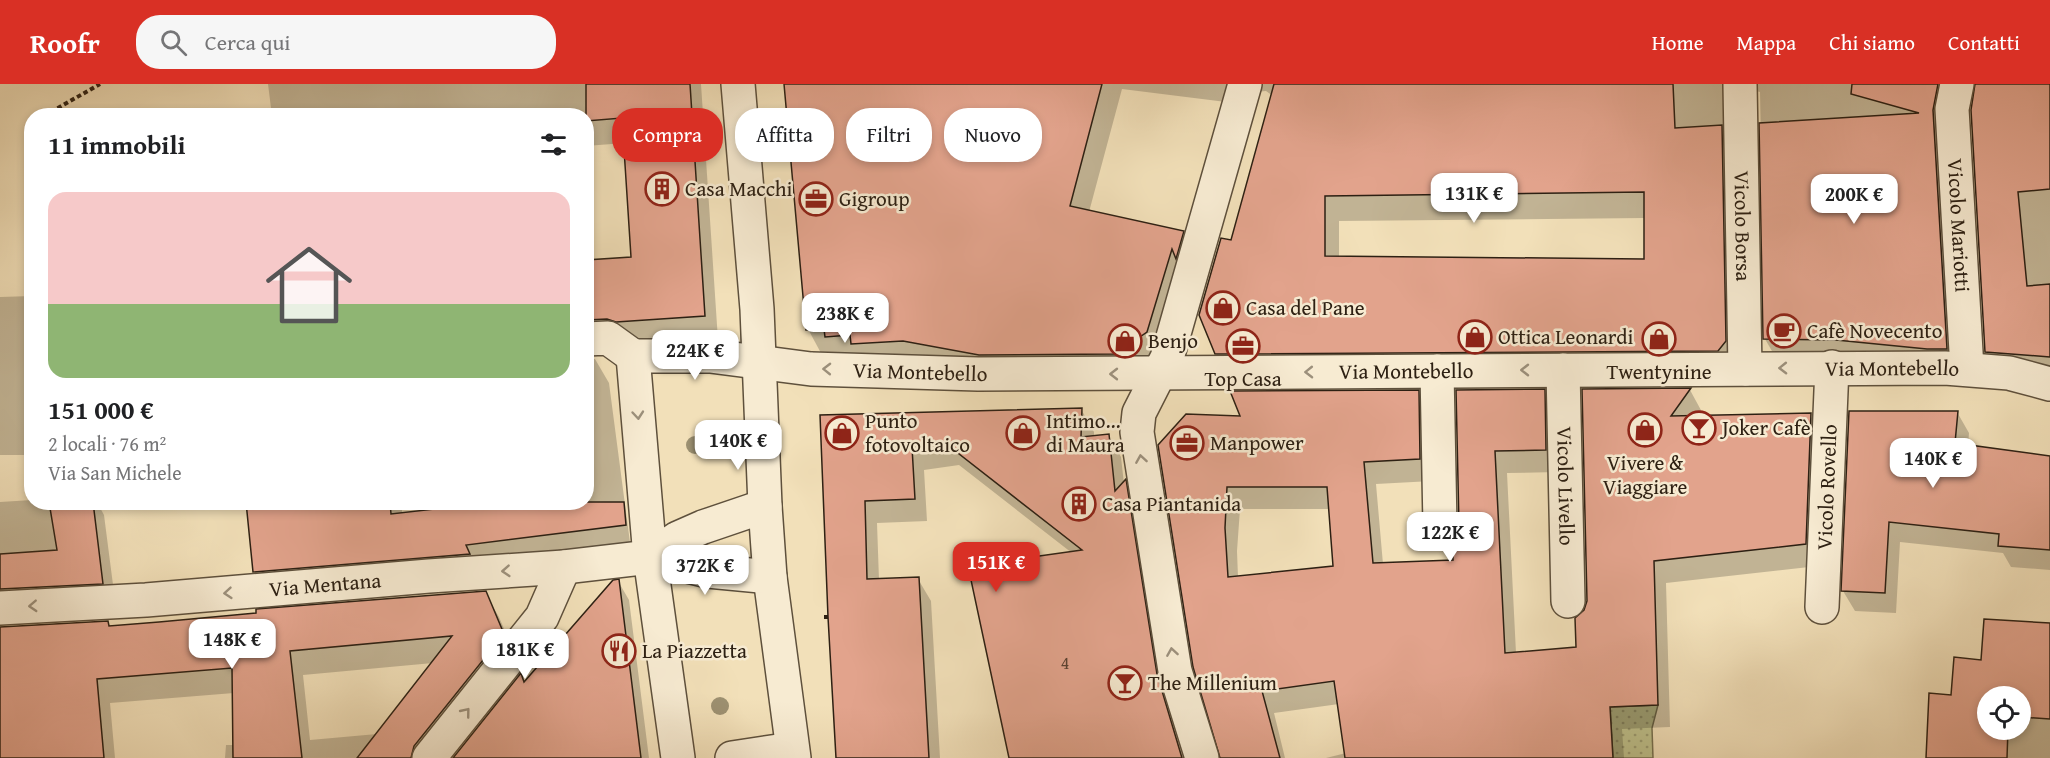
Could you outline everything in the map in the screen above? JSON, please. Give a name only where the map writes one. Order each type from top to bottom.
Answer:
[{"type":"street","points":[[732,758],[793,754],[770,577],[765,506],[758,309],[738,84]]},
{"type":"street","points":[[1202,758],[1175,671],[1137,432],[1139,413],[1167,358],[1245,84]]},
{"type":"street","name":"Vicolo Borsa","points":[[1740,84],[1745,369]]},
{"type":"street","name":"Vicolo Mariotti","points":[[1957,84],[1952,109],[1967,364]]},
{"type":"street","points":[[594,339],[608,338],[633,356],[650,557],[678,758]]},
{"type":"street","name":"Via Montebello","points":[[633,356],[710,356],[811,369],[978,374],[1745,369],[1967,364],[2050,384]]},
{"type":"street","name":"Vicolo Rovello","points":[[1822,608],[1832,367]]},
{"type":"street","name":"Vicolo Livello","points":[[1563,370],[1568,601]]},
{"type":"street","points":[[1437,371],[1440,526]]},
{"type":"street","points":[[650,557],[678,538],[765,506]]},
{"type":"street","points":[[650,557],[708,571],[770,577]]},
{"type":"street","name":"Via Mentana","points":[[0,608],[146,600],[564,567],[650,557]]},
{"type":"street","points":[[429,758],[542,617],[564,567]]},
{"type":"path","points":[[58,108],[100,84]]},
{"type":"green space","points":[[1658,705],[1652,728],[1653,758],[1613,758],[1610,707]]},
{"type":"building","name":"Casa Macchi","points":[[586,84],[690,84],[692,108],[612,108],[612,119],[594,120],[594,108],[586,108]]},
{"type":"building","points":[[784,84],[1102,84],[1070,206],[1184,231],[1176,259],[1172,249],[1147,332],[1115,354],[979,355],[903,341],[851,344],[850,335],[825,337],[824,329],[806,330],[791,162],[834,162],[834,108],[786,108]]},
{"type":"building","points":[[1274,84],[1673,84],[1675,128],[1722,125],[1726,341],[1718,351],[1215,354],[1199,315],[1221,238],[1231,240]],"holes":[[[1644,192],[1644,259],[1325,256],[1325,196]]]},
{"type":"building","points":[[1852,84],[1938,84],[1933,110],[1947,349],[1836,340],[1763,339],[1759,123],[1919,113],[1851,94]]},
{"type":"building","points":[[1975,84],[2050,84],[2050,189],[2018,192],[2027,286],[2050,284],[2050,357],[1985,352],[1971,110]]},
{"type":"building","name":"Casa Macchi","points":[[625,162],[695,162],[705,316],[616,322],[607,319],[594,320],[594,259],[631,257]]},
{"type":"building","points":[[1691,388],[1671,416],[1811,413],[1806,544],[1654,561],[1658,705],[1610,707],[1613,758],[1345,758],[1334,681],[1262,691],[1280,758],[1220,758],[1193,667],[1158,445],[1186,414],[1240,416],[1230,391],[1419,390],[1420,459],[1364,462],[1373,563],[1453,560],[1452,540],[1457,535],[1459,526],[1456,390],[1545,389],[1546,450],[1495,451],[1505,653],[1576,647],[1575,618],[1584,610],[1587,601],[1582,389]],"holes":[[[1227,487],[1327,487],[1333,566],[1228,577],[1225,528]]]},
{"type":"building","points":[[1082,408],[1081,437],[1109,434],[1115,491],[1126,479],[1157,674],[1182,758],[1009,758],[968,566],[1082,550],[945,443],[912,447],[915,499],[865,501],[867,579],[919,577],[929,758],[836,758],[820,415]]},
{"type":"building","points":[[1849,411],[1958,411],[1955,443],[2050,456],[2050,550],[1998,546],[1999,534],[1889,522],[1885,593],[1841,591]]},
{"type":"building","points":[[594,502],[624,502],[626,525],[466,545],[470,554],[253,572],[247,510],[391,510],[391,514],[426,510],[594,510]]},
{"type":"building","points":[[50,510],[94,510],[103,584],[0,589],[0,554],[57,550]]},
{"type":"building","points":[[619,579],[641,758],[453,758],[521,673],[524,682],[613,580]]},
{"type":"building","points":[[486,591],[504,634],[414,746],[411,758],[357,758],[452,636],[290,651],[302,758],[233,758],[232,668],[97,679],[104,758],[0,758],[0,627],[108,621],[109,626],[256,613],[256,609]]},
{"type":"building","points":[[1984,619],[2050,623],[2050,719],[2031,718],[2031,686],[1977,686],[1977,740],[2008,740],[2007,758],[1926,758],[1929,693],[1951,695],[1954,657],[1981,660]]},
{"type":"place","name":"Casa Macchi","points":[[662,189]]},
{"type":"place","name":"Gigroup","points":[[816,199]]},
{"type":"place","name":"Casa del Pane","points":[[1223,308]]},
{"type":"place","name":"Cafè Novecento","points":[[1784,331]]},
{"type":"place","name":"Ottica Leonardi","points":[[1475,337]]},
{"type":"place","name":"Twentynine","points":[[1659,339]]},
{"type":"place","name":"Benjo","points":[[1125,341]]},
{"type":"place","name":"Top Casa","points":[[1243,346]]},
{"type":"place","name":"Joker Cafè","points":[[1699,428]]},
{"type":"place","name":"Vivere & Viaggiare","points":[[1645,430]]},
{"type":"place","name":"Punto fotovoltaico","points":[[842,433]]},
{"type":"place","name":"Intimo... di Maura","points":[[1023,433]]},
{"type":"place","name":"Manpower","points":[[1187,443]]},
{"type":"place","name":"Casa Piantanida","points":[[1079,504]]},
{"type":"place","name":"La Piazzetta","points":[[619,651]]},
{"type":"place","name":"The Millenium","points":[[1125,683]]}]
